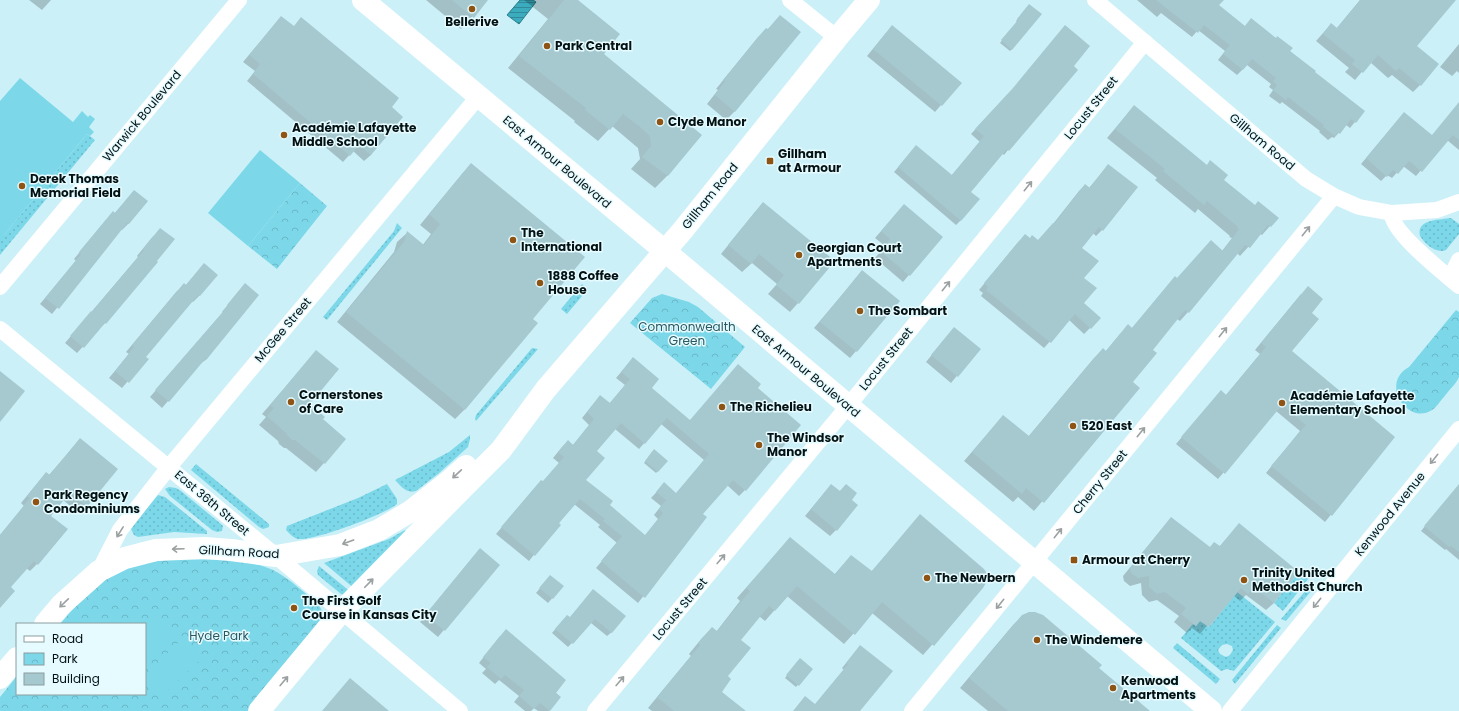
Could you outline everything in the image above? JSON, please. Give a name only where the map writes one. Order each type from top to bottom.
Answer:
[{"type":"main road","name":"East Armour Boulevard","points":[[363,0],[1211,711]]},
{"type":"main road","name":"Gillham Road","points":[[259,711],[341,612],[502,450],[546,389],[665,252],[869,0]]},
{"type":"main road","name":"Gillham Road","points":[[46,623],[61,605],[99,571],[125,558],[156,550],[205,548],[276,556],[340,545],[379,530],[411,510],[448,482],[546,389]]},
{"type":"main road","points":[[0,678],[16,659]]},
{"type":"street","name":"Warwick Boulevard","points":[[0,287],[239,0]]},
{"type":"street","points":[[790,0],[837,38]]},
{"type":"street","name":"Gillham Road","points":[[1095,0],[1306,179],[1334,196],[1359,207],[1392,213],[1437,210],[1459,202]]},
{"type":"street","name":"Locust Street","points":[[595,711],[848,406],[1145,42]]},
{"type":"street","name":"McGee Street","points":[[99,571],[120,530],[169,467],[478,97]]},
{"type":"street","name":"Cherry Street","points":[[912,711],[1334,196]]},
{"type":"street","points":[[1392,213],[1391,218],[1404,237],[1455,282]]},
{"type":"street","points":[[1455,282],[1459,260]]},
{"type":"street","name":"East 36th Street","points":[[0,329],[169,467],[460,711]]},
{"type":"street","name":"Kenwood Avenue","points":[[1230,711],[1459,429]]},
{"type":"green space","name":"Derek Thomas Memorial Field","points":[[20,78],[73,122],[82,111],[88,117],[90,115],[95,119],[89,127],[94,132],[90,136],[87,134],[0,240],[0,101]]},
{"type":"green space","points":[[87,134],[95,140],[0,255],[0,232],[4,235]]},
{"type":"green space","points":[[260,150],[300,183],[248,246],[208,213]]},
{"type":"green space","points":[[300,183],[327,206],[277,269],[248,246]]},
{"type":"green space","points":[[1451,218],[1459,224],[1459,234],[1446,250],[1438,251],[1428,245],[1420,236],[1421,226],[1425,223]]},
{"type":"green space","points":[[397,223],[402,228],[327,320],[323,317],[394,231]]},
{"type":"green space","points":[[582,284],[588,289],[567,314],[561,309]]},
{"type":"green space","name":"Commonwealth Green","points":[[662,294],[689,302],[698,307],[745,347],[711,389],[630,323],[652,298]]},
{"type":"green space","points":[[1456,310],[1459,312],[1459,377],[1434,409],[1423,413],[1414,412],[1406,408],[1400,400],[1397,392],[1397,383],[1400,374],[1409,367]]},
{"type":"green space","points":[[532,348],[538,349],[476,421],[476,415]]},
{"type":"green space","points":[[470,435],[468,447],[438,474],[416,491],[412,492],[407,490],[395,480],[449,452]]},
{"type":"green space","points":[[196,464],[269,524],[269,527],[263,529],[259,527],[191,470]]},
{"type":"green space","points":[[387,484],[397,499],[397,504],[379,514],[319,536],[298,539],[286,530],[287,526],[358,498]]},
{"type":"green space","points":[[169,487],[176,488],[181,491],[221,524],[223,526],[222,531],[217,532],[212,530],[170,496],[165,489]]},
{"type":"green space","points":[[158,495],[165,497],[207,531],[207,534],[174,532],[138,537],[134,535],[131,529],[132,526]]},
{"type":"green space","points":[[405,530],[408,535],[356,590],[324,563],[389,539]]},
{"type":"green space","name":"Hyde Park","points":[[172,559],[224,560],[262,566],[273,570],[297,586],[319,605],[325,617],[254,711],[0,711],[0,697],[16,677],[16,695],[146,695],[146,623],[61,623],[80,601],[102,580],[129,567]]},
{"type":"green space","points":[[319,566],[352,593],[341,594],[318,575],[317,571]]},
{"type":"green space","points":[[1299,570],[1309,578],[1283,611],[1274,603],[1299,572]]},
{"type":"green space","points":[[1313,582],[1313,589],[1286,621],[1281,619]]},
{"type":"green space","points":[[1237,592],[1275,622],[1234,671],[1227,669],[1221,671],[1181,638],[1193,624],[1196,626],[1200,621],[1209,627]],"holes":[[[1227,644],[1232,646],[1233,650],[1230,655],[1226,657],[1220,654],[1218,650],[1222,645]]]},
{"type":"green space","points":[[157,614],[176,633],[146,662],[146,625]]},
{"type":"green space","points":[[1277,625],[1281,628],[1235,684],[1232,680]]},
{"type":"green space","points":[[182,639],[201,659],[159,698],[146,684],[146,674]]},
{"type":"green space","points":[[1177,643],[1220,679],[1216,684],[1173,648]]},
{"type":"shaded area","points":[[520,0],[533,0],[536,2],[519,24],[507,15]]},
{"type":"building","name":"Bellerive","points":[[452,0],[488,0],[474,18]]},
{"type":"building","points":[[564,0],[578,0],[620,34],[604,54],[702,135],[668,176],[642,157],[651,146],[650,136],[639,126],[623,114],[610,130],[585,110],[586,108],[519,56]]},
{"type":"building","points":[[1156,0],[1224,0],[1219,5],[1245,26],[1251,18],[1276,38],[1277,36],[1293,48],[1290,51],[1365,111],[1356,123],[1351,119],[1340,134],[1338,132],[1335,136],[1323,127],[1324,125],[1288,97],[1286,100],[1273,90],[1277,85],[1273,81],[1276,78],[1252,59],[1243,70],[1223,54],[1230,45],[1204,25],[1198,33]]},
{"type":"building","points":[[1360,0],[1456,0],[1417,46],[1439,64],[1421,86],[1399,68],[1396,71],[1378,55],[1363,73],[1352,64],[1355,60],[1323,34],[1331,23],[1337,28]]},
{"type":"building","points":[[1029,4],[1042,14],[1012,50],[1001,40]]},
{"type":"building","points":[[780,15],[801,32],[735,112],[715,95],[725,81],[723,80],[766,28],[768,29]]},
{"type":"building","points":[[281,16],[294,26],[301,17],[399,98],[392,107],[403,117],[371,155],[359,145],[350,156],[253,74],[260,64],[249,55]]},
{"type":"building","points":[[892,25],[962,83],[942,106],[873,49]]},
{"type":"building","points":[[1065,25],[1090,46],[1074,66],[1078,70],[1009,151],[1007,149],[971,192],[980,199],[961,221],[898,167],[916,145],[952,175],[984,136],[975,129],[1013,88]]},
{"type":"building","points":[[1459,102],[1459,140],[1453,135],[1422,172],[1409,161],[1398,174],[1393,170],[1387,177],[1366,158],[1404,112],[1432,135]]},
{"type":"building","points":[[1134,105],[1207,165],[1210,160],[1228,175],[1224,180],[1255,205],[1258,201],[1279,218],[1271,227],[1268,225],[1250,248],[1245,245],[1189,313],[1185,310],[1153,350],[1157,353],[1133,382],[1140,388],[1044,503],[1026,488],[1022,494],[972,452],[1003,415],[1029,436],[1103,348],[1106,351],[1128,324],[1132,328],[1175,276],[1177,278],[1211,240],[1223,251],[1239,229],[1207,201],[1204,205],[1163,171],[1165,169],[1115,129]]},
{"type":"building","points":[[471,163],[585,257],[533,319],[538,323],[465,410],[346,312],[404,242],[407,231],[424,245],[440,224],[429,214]]},
{"type":"building","points":[[1108,164],[1138,187],[1103,231],[1099,227],[1082,248],[1099,261],[1084,278],[1097,288],[1084,303],[1101,318],[1091,329],[1075,314],[1051,343],[986,290],[988,287],[984,283],[1025,234],[1030,238],[1032,235],[1038,240],[1053,223],[1054,224],[1085,184],[1090,188]]},
{"type":"building","points":[[134,190],[148,201],[129,224],[127,223],[59,309],[45,298],[81,254],[79,252],[113,211],[115,213]]},
{"type":"building","name":"Georgian Court Apartments","points":[[763,202],[835,261],[799,304],[776,285],[784,275],[759,254],[751,264],[728,245]]},
{"type":"building","points":[[904,204],[943,237],[910,276],[880,251],[890,239],[881,231]]},
{"type":"building","points":[[160,228],[175,239],[157,261],[158,262],[84,348],[70,336],[144,250],[143,249]]},
{"type":"building","points":[[204,263],[218,275],[200,296],[198,295],[146,357],[149,359],[129,383],[115,371],[134,347],[132,345],[184,283],[186,285]]},
{"type":"building","name":"The Sombart","points":[[862,270],[900,301],[857,352],[820,322]]},
{"type":"building","points":[[245,283],[259,295],[207,359],[206,358],[169,402],[155,390],[228,306],[227,305]]},
{"type":"building","name":"Académie Lafayette Elementary School","points":[[1308,286],[1323,299],[1312,313],[1319,319],[1292,351],[1395,437],[1332,516],[1271,466],[1306,425],[1282,405],[1225,474],[1181,437],[1221,390],[1226,395],[1266,347],[1261,343]]},
{"type":"building","points":[[954,327],[981,349],[958,377],[931,355]]},
{"type":"building","points":[[316,350],[339,369],[310,404],[325,417],[323,419],[346,439],[325,464],[295,440],[292,440],[267,416],[274,408],[270,405]]},
{"type":"building","points":[[633,357],[659,379],[652,388],[690,420],[738,364],[761,384],[758,388],[801,425],[746,491],[733,480],[703,514],[707,517],[645,598],[601,561],[622,536],[603,521],[605,519],[580,499],[559,523],[561,525],[535,556],[501,527],[541,480],[543,481],[564,457],[558,452],[568,440],[573,445],[594,419],[587,412],[600,395],[610,403],[630,379],[621,372]],"holes":[[[667,418],[709,454],[676,493],[664,482],[656,492],[666,500],[659,509],[663,513],[645,535],[610,505],[613,501],[586,480],[605,458],[597,451],[621,423],[645,444]]]},
{"type":"building","points":[[0,371],[25,391],[0,422]]},
{"type":"building","name":"Park Regency Condominiums","points":[[80,438],[118,469],[87,507],[70,493],[67,496],[51,516],[68,529],[38,565],[34,561],[11,587],[15,591],[0,608],[0,535],[30,498],[27,496],[46,472],[50,475]]},
{"type":"building","points":[[654,449],[668,461],[658,472],[645,461]]},
{"type":"building","points":[[831,484],[840,491],[846,484],[857,493],[852,500],[858,505],[837,531],[811,509]]},
{"type":"building","points":[[1459,484],[1459,552],[1451,546],[1449,547],[1424,526]]},
{"type":"building","points":[[920,514],[984,569],[988,575],[987,581],[983,588],[934,646],[882,602],[855,635],[797,586],[775,611],[769,606],[741,640],[751,648],[728,676],[731,679],[722,692],[746,711],[674,711],[657,697],[700,645],[698,643],[712,627],[717,631],[750,591],[746,588],[790,537],[835,574],[851,555],[872,571]]},
{"type":"building","name":"Trinity United Methodist Church","points":[[1171,517],[1210,547],[1214,542],[1220,546],[1239,523],[1299,572],[1274,603],[1254,587],[1248,594],[1241,588],[1209,627],[1200,621],[1196,626],[1181,614],[1186,608],[1165,592],[1157,594],[1149,587],[1149,576],[1138,578],[1131,573],[1130,568]]},
{"type":"building","points":[[480,548],[500,565],[445,631],[425,615]]},
{"type":"building","points":[[550,575],[564,586],[553,599],[539,588]]},
{"type":"building","points":[[593,589],[626,616],[612,633],[595,619],[573,644],[555,629],[567,615],[570,617]]},
{"type":"building","name":"The Windemere","points":[[1029,612],[1035,612],[1043,615],[1102,665],[1099,668],[1150,711],[1008,711],[969,678],[1022,615]]},
{"type":"building","points":[[506,629],[566,680],[556,693],[561,697],[550,711],[540,703],[534,709],[519,696],[524,690],[505,675],[501,679],[487,667],[491,663],[483,657]]},
{"type":"building","points":[[860,645],[893,671],[860,711],[793,711],[805,696],[815,704],[848,664],[846,663]]},
{"type":"building","points":[[800,658],[813,669],[799,686],[786,675]]},
{"type":"building","points":[[350,678],[389,711],[322,711]]},
{"type":"place","name":"Bellerive","points":[[472,9]]},
{"type":"place","name":"Park Central","points":[[547,46]]},
{"type":"place","name":"Clyde Manor","points":[[660,122]]},
{"type":"place","name":"Académie Lafayette Middle School","points":[[284,135]]},
{"type":"place","name":"Gillham at Armour","points":[[770,161]]},
{"type":"place","name":"Derek Thomas Memorial Field","points":[[22,186]]},
{"type":"place","name":"The International","points":[[513,240]]},
{"type":"place","name":"Georgian Court Apartments","points":[[799,255]]},
{"type":"place","name":"1888 Coffee House","points":[[540,283]]},
{"type":"place","name":"The Sombart","points":[[860,311]]},
{"type":"place","name":"Cornerstones of Care","points":[[291,402]]},
{"type":"place","name":"Académie Lafayette Elementary School","points":[[1282,403]]},
{"type":"place","name":"The Richelieu","points":[[722,407]]},
{"type":"place","name":"520 East","points":[[1073,426]]},
{"type":"place","name":"The Windsor Manor","points":[[759,445]]},
{"type":"place","name":"Park Regency Condominiums","points":[[36,502]]},
{"type":"place","name":"Armour at Cherry","points":[[1074,560]]},
{"type":"place","name":"The Newbern","points":[[927,578]]},
{"type":"place","name":"Trinity United Methodist Church","points":[[1244,580]]},
{"type":"place","name":"The First Golf Course in Kansas City","points":[[294,608]]},
{"type":"place","name":"The Windemere","points":[[1037,640]]},
{"type":"place","name":"Kenwood Apartments","points":[[1113,688]]}]
